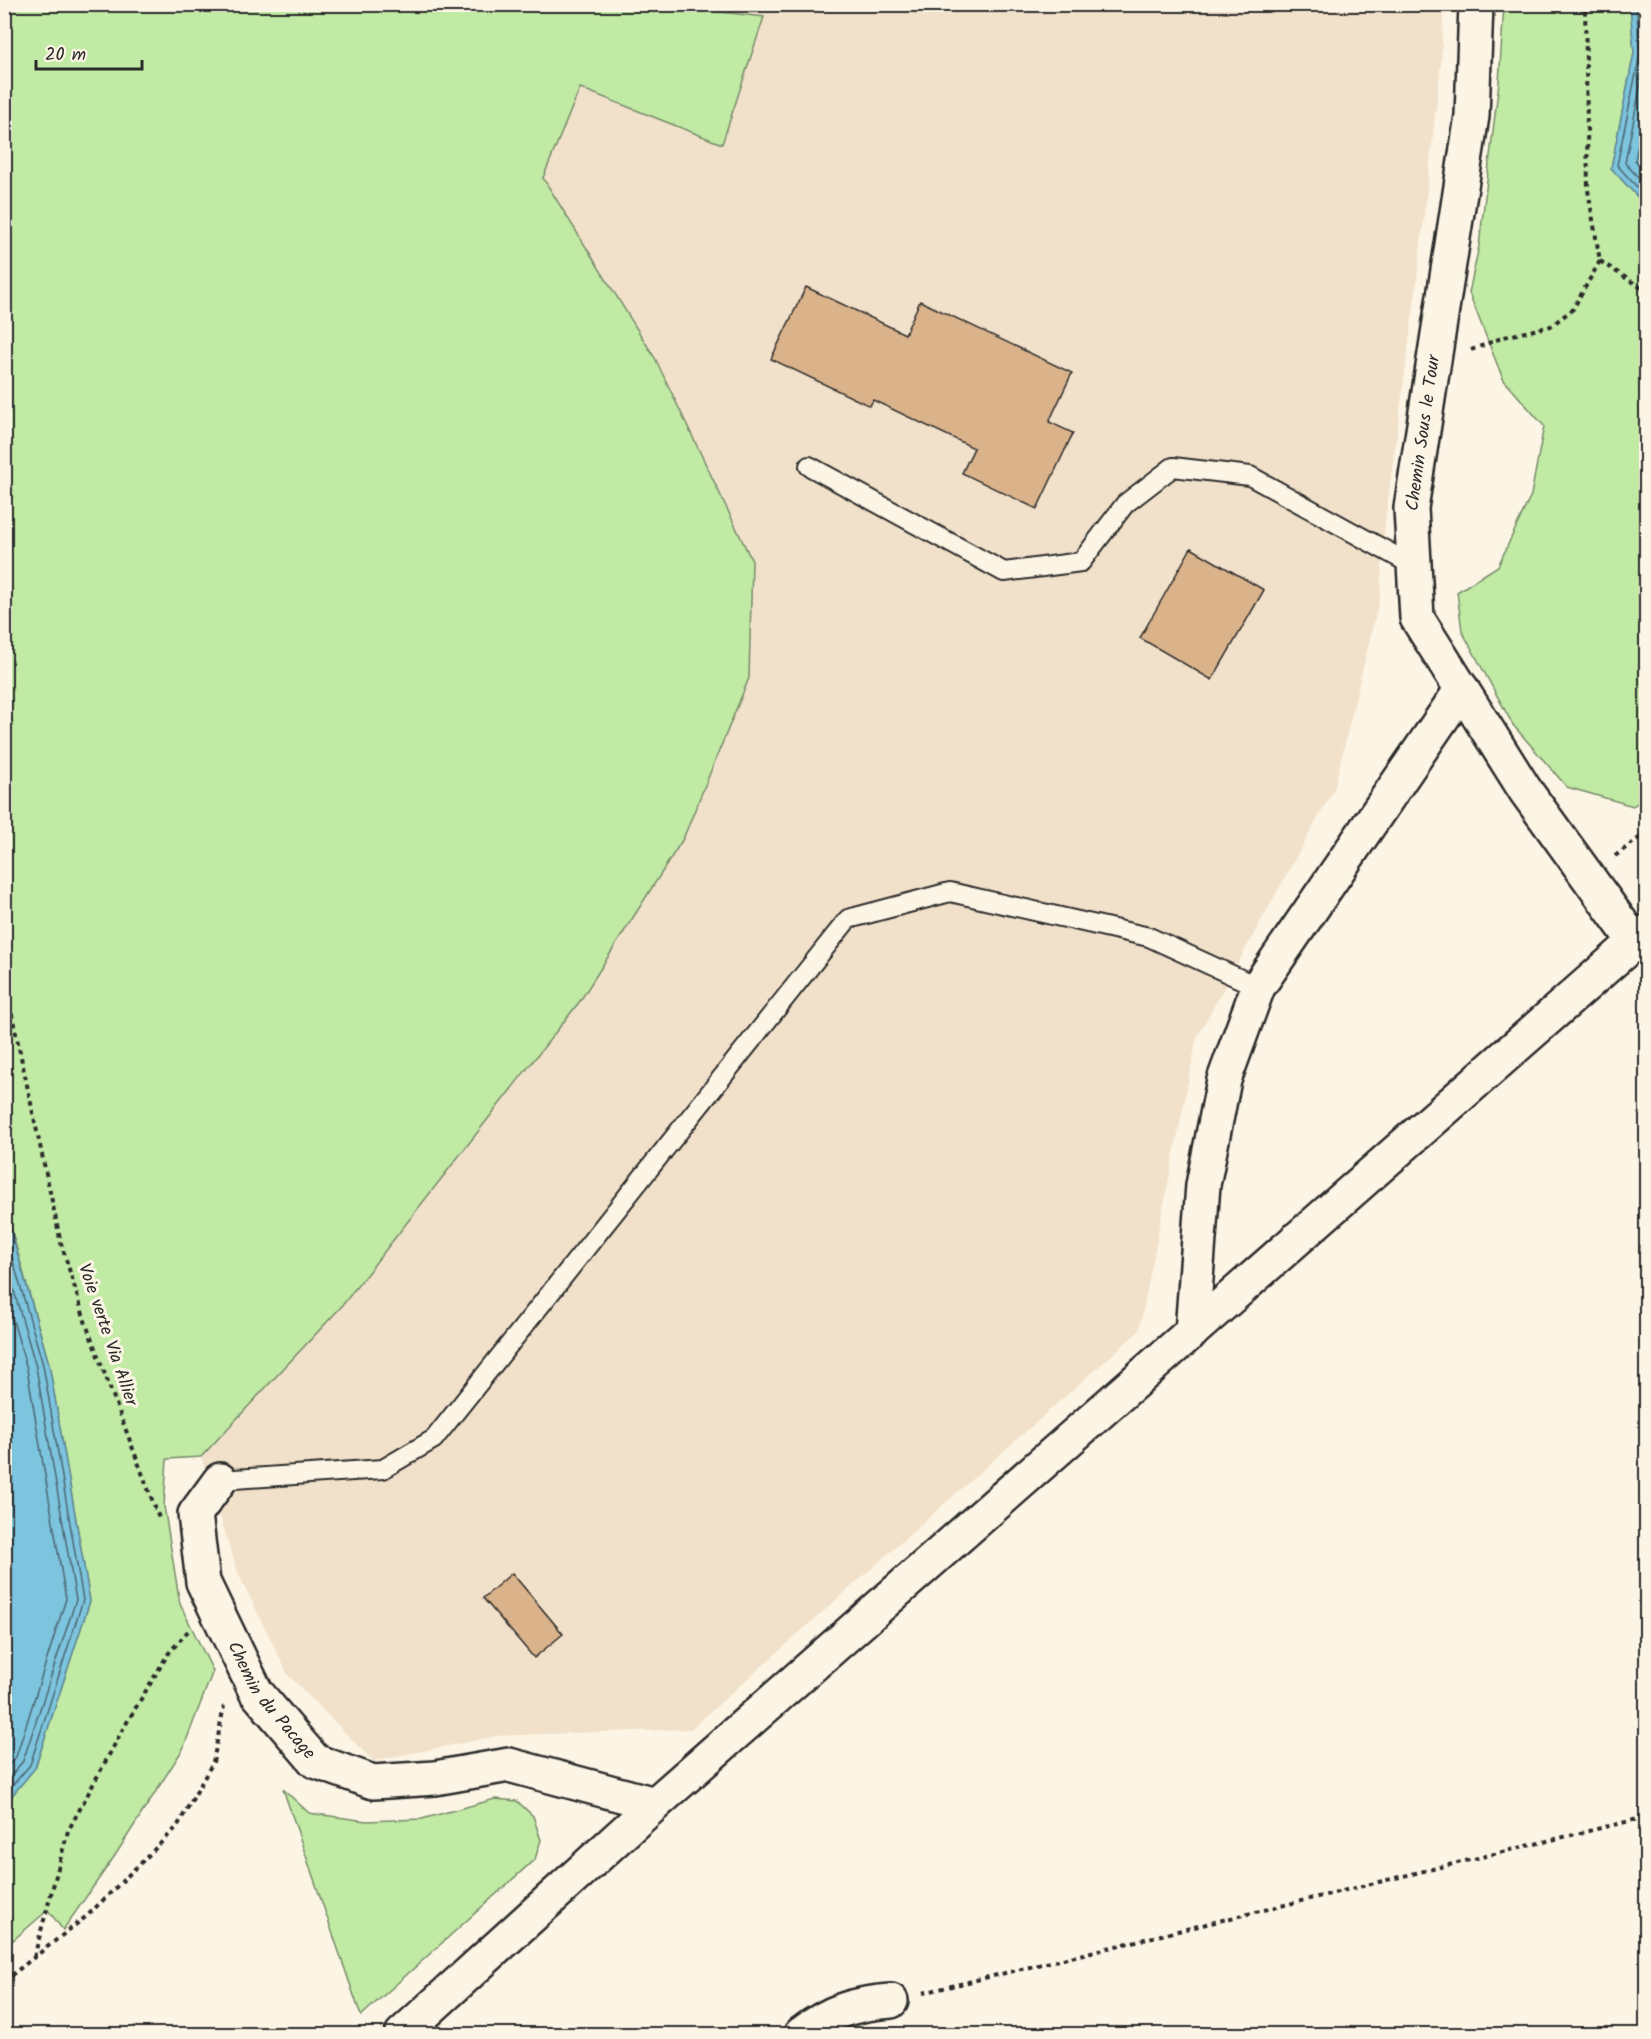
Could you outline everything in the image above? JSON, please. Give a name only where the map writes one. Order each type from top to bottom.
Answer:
[{"type":"street","name":"Chemin Sous le Tour","points":[[1476,4],[1472,116],[1411,508],[1417,618],[1525,790],[1641,937]]},
{"type":"street","points":[[1192,1332],[1203,1185],[1224,1080],[1258,987],[1462,689]]},
{"type":"street","points":[[402,2034],[655,1804],[1641,937]]},
{"type":"street","name":"Chemin du Pacage","points":[[220,1480],[195,1514],[203,1582],[256,1692],[315,1761],[373,1782],[435,1778],[509,1765],[655,1804]]},
{"type":"street","points":[[801,2034],[816,2023],[855,2004],[891,2001]]},
{"type":"lane","points":[[809,466],[1004,572],[1080,562],[1125,504],[1173,467],[1250,476],[1414,566]]},
{"type":"lane","points":[[220,1480],[383,1469],[435,1439],[848,919],[950,892],[1149,937],[1258,987]]},
{"type":"path","points":[[1434,364],[1504,337],[1551,326],[1574,309],[1600,261],[1588,190],[1585,4]]},
{"type":"path","points":[[1600,261],[1647,291]]},
{"type":"path","name":"Voie verte Via Allier","points":[[4,978],[61,1243],[86,1324],[162,1527]]},
{"type":"path","points":[[34,1958],[68,1832],[134,1710],[168,1654],[190,1629]]},
{"type":"path","points":[[4,1981],[88,1915],[177,1827],[213,1762],[225,1698]]},
{"type":"path","points":[[891,2001],[1647,1817]]},
{"type":"shaded area","points":[[653,5],[1444,5],[1441,63],[1416,290],[1385,523],[1380,597],[1334,789],[1197,1037],[1139,1331],[691,1729],[497,1736],[373,1761],[288,1675],[238,1573],[201,1457],[341,1307],[580,1001],[683,839],[655,358],[543,178],[580,87],[721,144],[764,17]]},
{"type":"green space","points":[[653,4],[764,17],[722,144],[580,88],[543,178],[655,358],[752,561],[749,678],[683,839],[580,1001],[341,1307],[201,1457],[167,1459],[164,1506],[180,1604],[213,1671],[183,1749],[114,1857],[63,1930],[48,1910],[5,1947],[5,1804],[35,1768],[90,1601],[49,1364],[5,1207],[5,5]]},
{"type":"green space","points":[[1504,5],[1630,5],[1634,53],[1611,168],[1646,206],[1646,797],[1633,806],[1567,787],[1513,725],[1462,631],[1457,592],[1498,566],[1531,495],[1544,426],[1503,379],[1469,293],[1479,246],[1499,82]]},
{"type":"green space","points":[[283,1789],[309,1813],[366,1821],[422,1819],[495,1799],[517,1801],[533,1816],[541,1840],[535,1859],[361,2016]]},
{"type":"water","points":[[1630,5],[1646,5],[1646,206],[1611,168],[1634,53]]},
{"type":"water","points":[[4,1207],[49,1364],[90,1601],[35,1768],[5,1804]]},
{"type":"building","points":[[806,287],[905,334],[920,301],[1072,373],[1049,422],[1073,433],[1037,509],[962,473],[974,448],[873,400],[870,406],[771,359]]},
{"type":"building","points":[[1191,548],[1264,590],[1212,680],[1140,638]]},
{"type":"building","points":[[512,1573],[563,1634],[534,1658],[483,1598]]}]
